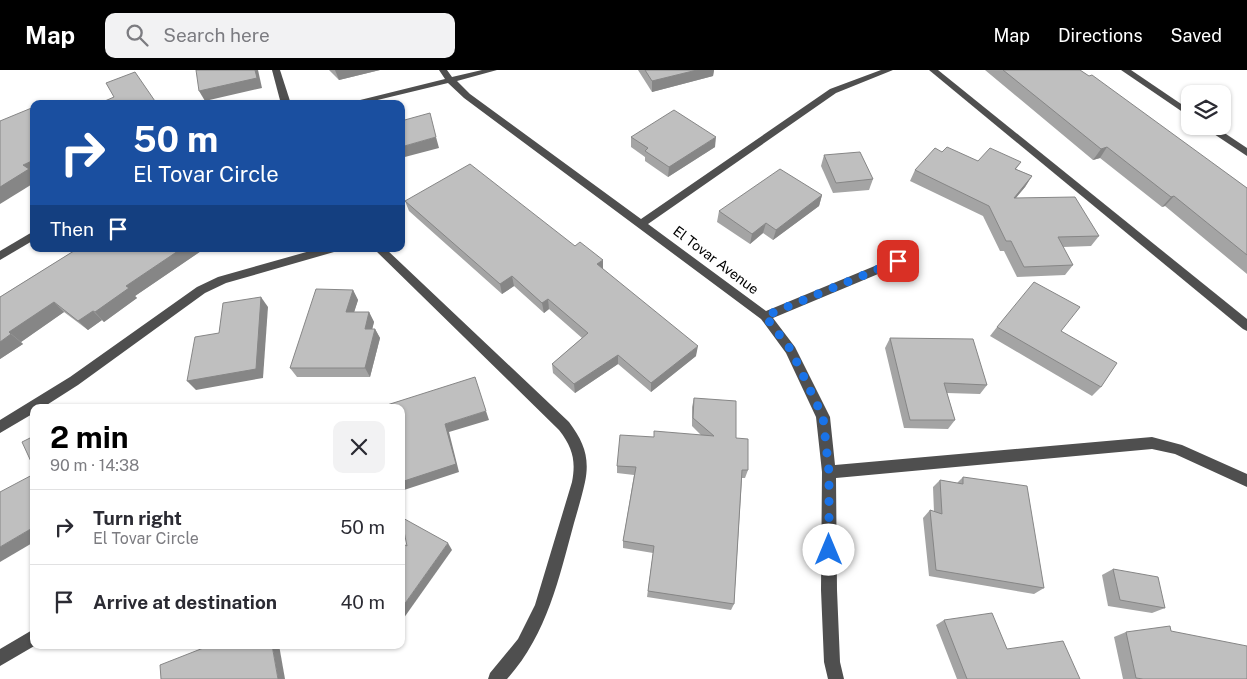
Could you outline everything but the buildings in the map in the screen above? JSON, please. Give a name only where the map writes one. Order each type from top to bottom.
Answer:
[{"type":"street","points":[[276,70],[285,100]]},
{"type":"street","name":"El Tovar Avenue","points":[[443,70],[450,80],[467,96],[642,223],[765,316],[791,350],[823,417],[829,472],[829,590],[832,662],[836,679]]},
{"type":"street","points":[[365,100],[493,70]]},
{"type":"street","points":[[642,223],[833,91],[889,70]]},
{"type":"street","points":[[933,70],[1247,326]]},
{"type":"street","points":[[1125,70],[1181,108]]},
{"type":"street","points":[[1220,135],[1247,153]]},
{"type":"street","points":[[0,256],[30,237]]},
{"type":"street","points":[[37,404],[74,381],[200,290],[222,280],[320,252]]},
{"type":"street","points":[[382,252],[564,426],[576,443],[581,458],[576,488],[547,596],[528,639],[509,666],[496,679]]},
{"type":"street","points":[[765,316],[898,261]]},
{"type":"street","points":[[0,427],[30,408]]},
{"type":"street","points":[[829,472],[1152,443],[1177,449],[1247,481]]},
{"type":"street","points":[[0,658],[30,639]]},
{"type":"route","points":[[829,550],[829,472],[823,417],[791,350],[765,316],[898,261]]}]
